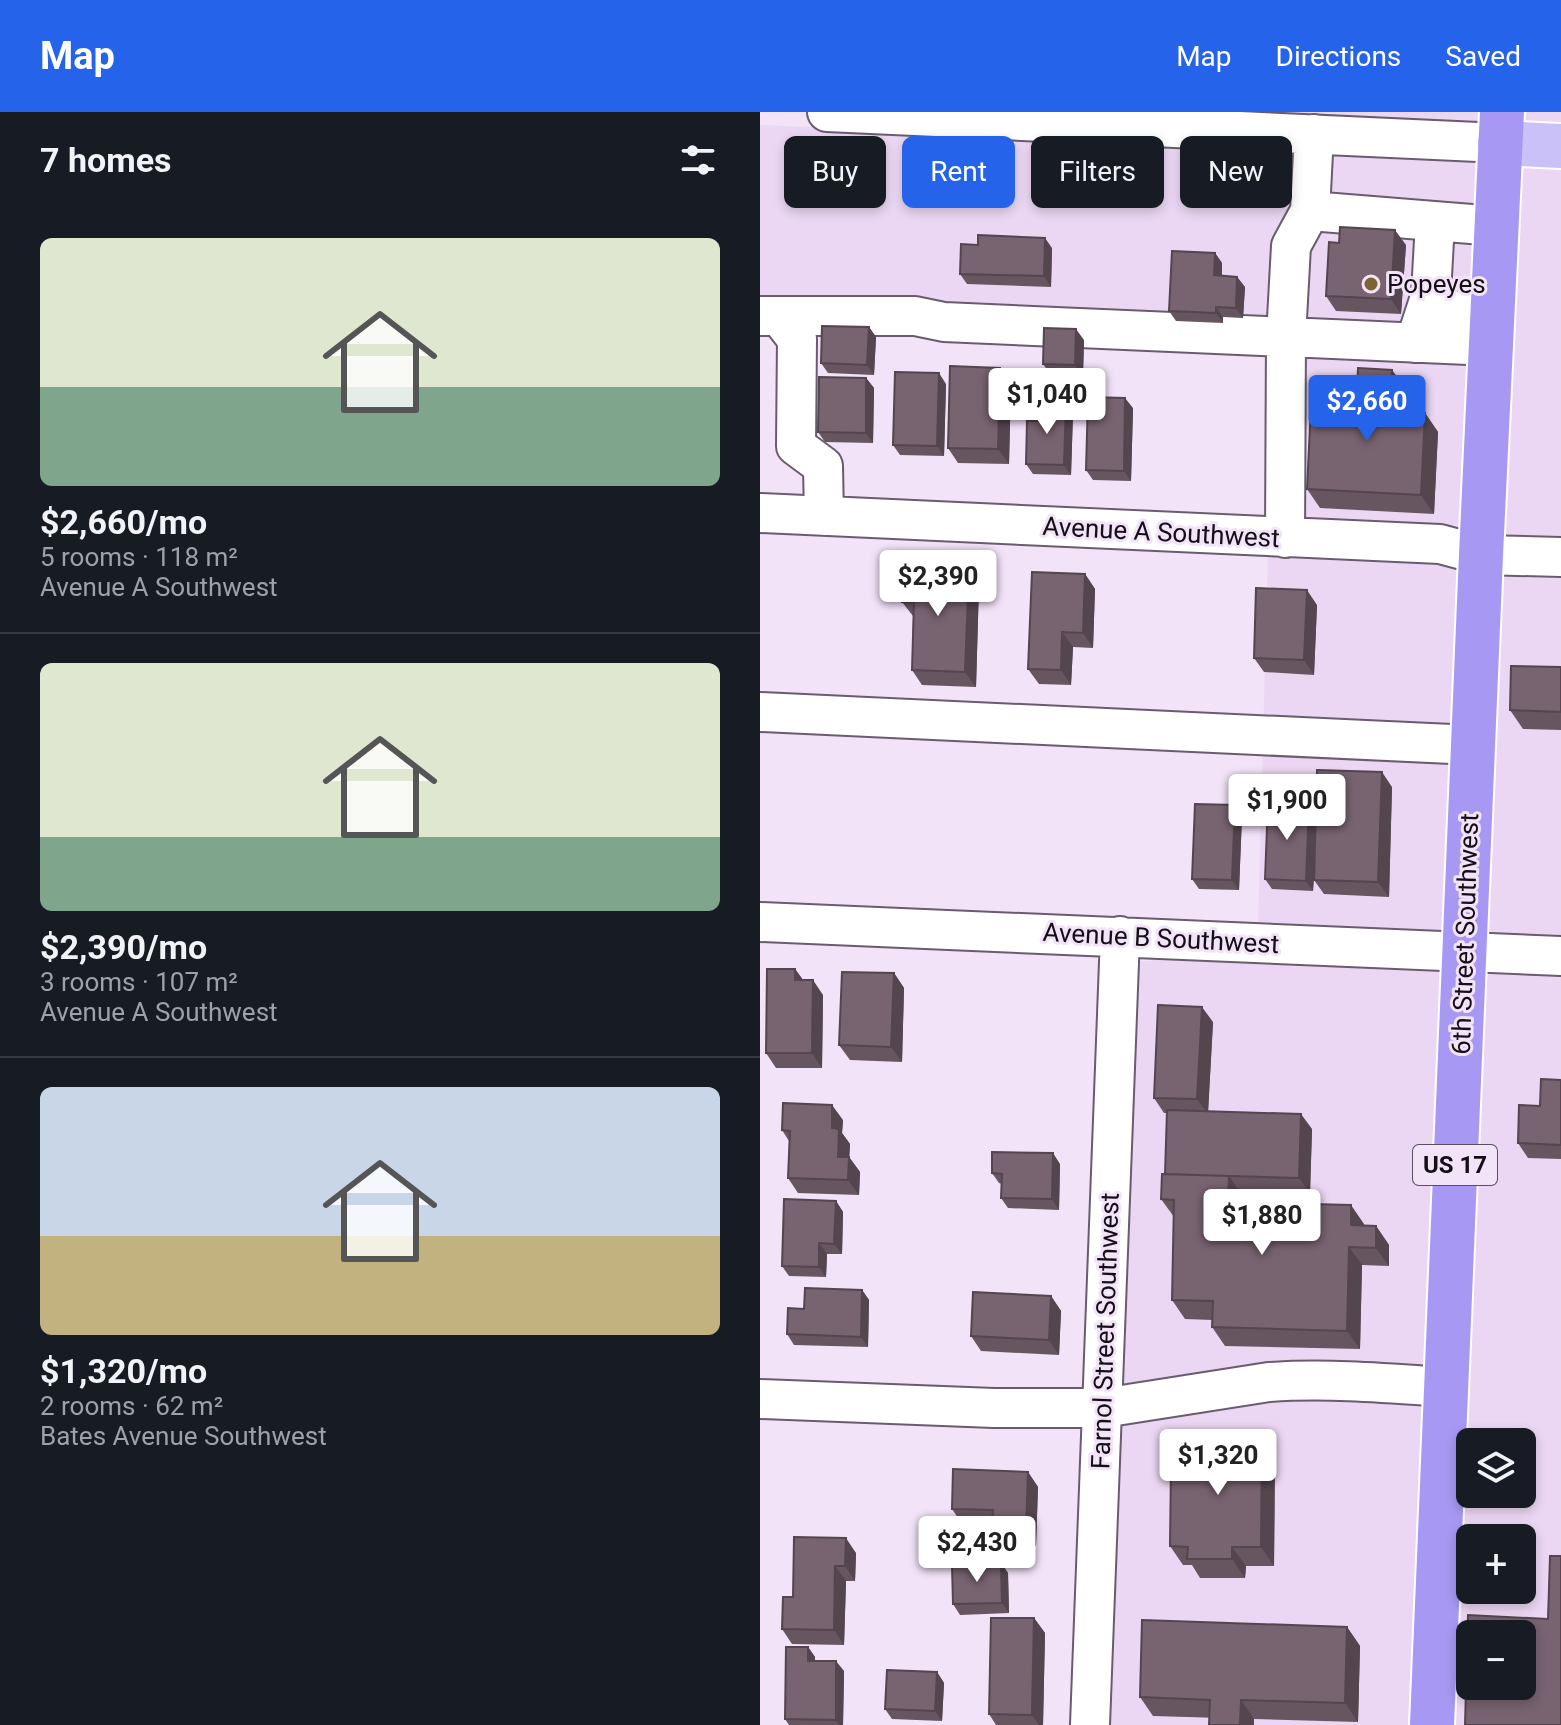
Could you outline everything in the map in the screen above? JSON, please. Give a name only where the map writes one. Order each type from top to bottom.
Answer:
[{"type":"highway","name":"6th Street Southwest","points":[[1432,1725],[1501,127]]},
{"type":"main road","points":[[1501,127],[1561,146]]},
{"type":"street","points":[[827,112],[1244,121],[1310,127],[1501,127]]},
{"type":"street","points":[[1285,538],[1286,337],[1291,246],[1310,211],[1310,127]]},
{"type":"street","points":[[1310,211],[1496,226]]},
{"type":"street","points":[[1421,326],[1431,294],[1435,222]]},
{"type":"street","points":[[769,316],[915,316],[944,322],[1286,337],[1421,326],[1492,328]]},
{"type":"street","points":[[769,316],[797,339],[796,446],[823,466],[824,516]]},
{"type":"street","name":"Avenue A Southwest","points":[[760,513],[1440,544],[1481,555],[1561,557]]},
{"type":"street","points":[[760,712],[1473,745]]},
{"type":"street","name":"Avenue B Southwest","points":[[760,922],[1561,956]]},
{"type":"street","name":"Farnol Street Southwest","points":[[1090,1725],[1120,936]]},
{"type":"street","points":[[760,1399],[994,1408],[1103,1408],[1269,1382],[1354,1381],[1445,1387]]},
{"type":"shaded area","points":[[1176,112],[1488,112],[1487,126]]},
{"type":"shaded area","points":[[1516,112],[1561,112],[1561,130],[1515,128]]},
{"type":"shaded area","points":[[760,125],[1002,136],[902,136],[902,208],[1015,208],[1015,137],[1031,137],[1031,208],[1164,208],[1164,143],[1180,144],[1180,208],[1292,208],[1292,149],[1485,158],[1468,535],[1268,521],[1273,333],[760,324]]},
{"type":"shaded area","points":[[1514,159],[1561,161],[1561,542],[1496,539]]},
{"type":"shaded area","points":[[1268,553],[1438,560],[1466,567],[1452,936],[1258,927]]},
{"type":"shaded area","points":[[1494,571],[1561,574],[1561,940],[1480,937]]},
{"type":"shaded area","points":[[1202,956],[1450,967],[1432,1370],[1118,1390],[1133,962]]},
{"type":"shaded area","points":[[1478,968],[1561,972],[1561,1725],[1446,1725],[1456,1488],[1456,1508],[1536,1508],[1536,1428],[1459,1428]]},
{"type":"shaded area","points":[[1270,1398],[1431,1402],[1418,1725],[1104,1725],[1116,1422]]},
{"type":"building","name":"Popeyes","points":[[1340,227],[1395,230],[1391,299],[1326,296],[1329,242],[1339,243]]},
{"type":"building","points":[[978,235],[1045,238],[1044,276],[960,274],[961,244],[978,245]]},
{"type":"building","points":[[1172,251],[1215,253],[1214,275],[1237,277],[1236,308],[1216,307],[1216,313],[1169,311]]},
{"type":"building","points":[[822,326],[869,327],[867,365],[821,363]]},
{"type":"building","points":[[1044,328],[1076,329],[1075,365],[1043,364]]},
{"type":"building","points":[[950,366],[1000,368],[998,449],[948,448]]},
{"type":"building","points":[[1358,368],[1392,370],[1390,411],[1425,413],[1421,495],[1307,489],[1311,406],[1356,408]]},
{"type":"building","points":[[895,372],[939,373],[937,446],[893,445]]},
{"type":"building","points":[[819,377],[866,378],[866,433],[818,432]]},
{"type":"building","points":[[1088,397],[1125,398],[1124,471],[1086,470]]},
{"type":"building","points":[[1039,402],[1066,403],[1064,465],[1026,464],[1027,421],[1038,421]]},
{"type":"building","points":[[903,568],[969,570],[965,672],[912,670],[914,602],[902,602]]},
{"type":"building","points":[[1032,572],[1085,574],[1083,633],[1062,632],[1061,670],[1028,669]]},
{"type":"building","points":[[1256,588],[1307,590],[1304,660],[1254,658]]},
{"type":"building","points":[[1511,666],[1561,667],[1561,712],[1510,710]]},
{"type":"building","points":[[1317,770],[1382,772],[1378,882],[1314,880]]},
{"type":"building","points":[[1268,802],[1309,804],[1306,881],[1265,879]]},
{"type":"building","points":[[1195,804],[1235,805],[1232,880],[1192,879]]},
{"type":"building","points":[[767,969],[795,969],[795,980],[813,980],[812,1053],[766,1053]]},
{"type":"building","points":[[842,972],[894,973],[891,1047],[839,1045]]},
{"type":"building","points":[[1158,1005],[1202,1007],[1197,1099],[1154,1098]]},
{"type":"building","points":[[1541,1079],[1561,1080],[1561,1145],[1518,1143],[1519,1105],[1540,1106]]},
{"type":"building","points":[[783,1103],[832,1105],[832,1128],[839,1129],[838,1157],[849,1157],[848,1180],[788,1178],[790,1131],[782,1130]]},
{"type":"building","points":[[1167,1110],[1301,1114],[1299,1178],[1165,1174]]},
{"type":"building","points":[[992,1152],[1053,1153],[1052,1199],[1001,1198],[1002,1174],[992,1173]]},
{"type":"building","points":[[1162,1174],[1229,1176],[1228,1202],[1351,1205],[1351,1225],[1376,1226],[1376,1248],[1349,1247],[1347,1331],[1212,1327],[1213,1301],[1172,1300],[1174,1200],[1161,1199]]},
{"type":"building","points":[[784,1199],[836,1201],[834,1244],[819,1243],[819,1267],[782,1266]]},
{"type":"building","points":[[805,1288],[862,1290],[861,1337],[787,1334],[788,1308],[804,1309]]},
{"type":"building","points":[[973,1292],[1051,1296],[1049,1340],[971,1336]]},
{"type":"building","points":[[1191,1436],[1262,1436],[1261,1547],[1232,1547],[1232,1559],[1187,1559],[1188,1547],[1170,1546],[1171,1466],[1191,1466]]},
{"type":"building","points":[[953,1469],[1028,1472],[1026,1531],[992,1530],[993,1510],[952,1509]]},
{"type":"building","points":[[794,1537],[846,1538],[845,1566],[835,1566],[834,1630],[782,1629],[783,1597],[793,1597]]},
{"type":"building","points":[[1550,1556],[1561,1556],[1561,1725],[1465,1725],[1466,1700],[1536,1700],[1536,1620],[1468,1620],[1468,1615],[1548,1619]]},
{"type":"building","points":[[1001,1563],[1002,1603],[953,1604],[952,1565]]},
{"type":"building","points":[[991,1618],[1034,1618],[1032,1715],[989,1714]]},
{"type":"building","points":[[1142,1620],[1347,1627],[1345,1703],[1241,1700],[1240,1725],[1209,1725],[1210,1700],[1140,1697]]},
{"type":"building","points":[[786,1647],[808,1647],[808,1661],[836,1661],[836,1720],[785,1719]]},
{"type":"building","points":[[887,1670],[937,1672],[935,1711],[885,1709]]},
{"type":"place","name":"Popeyes","points":[[1371,284]]}]
